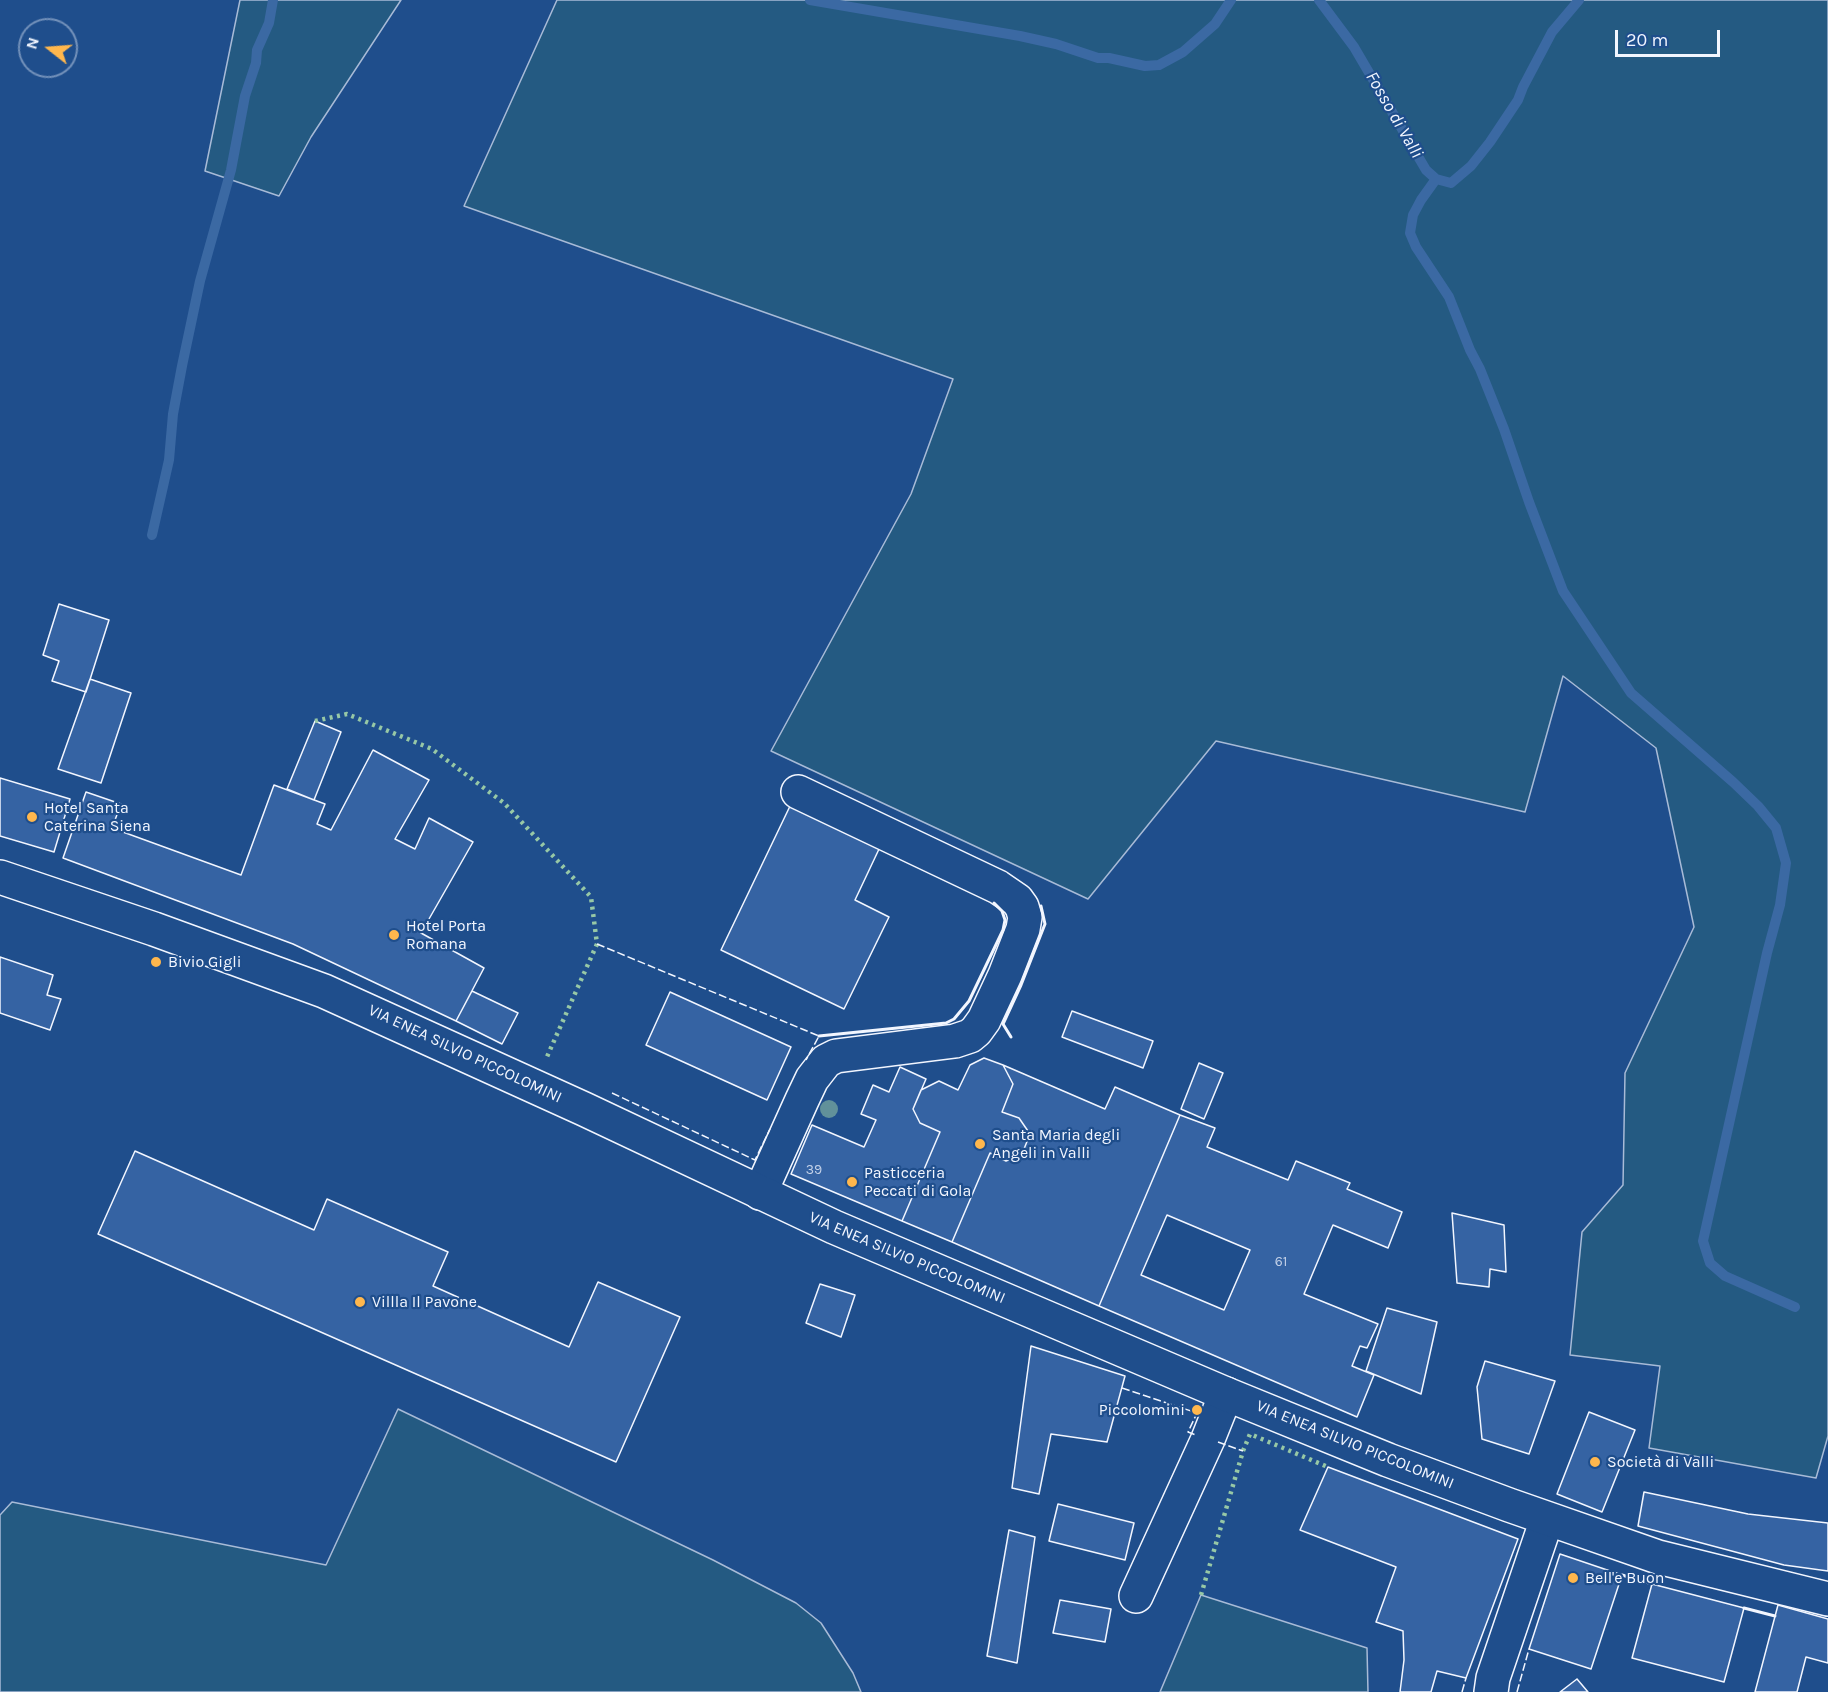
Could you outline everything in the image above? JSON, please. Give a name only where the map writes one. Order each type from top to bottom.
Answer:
[{"type":"main road","points":[[760,1193],[812,1079],[826,1061],[836,1056],[955,1041],[970,1036],[984,1020],[1005,975],[1023,929],[1025,917],[1017,900],[998,887],[798,792]]},
{"type":"main road","name":"VIA ENEA SILVIO PICCOLOMINI","points":[[0,877],[154,929],[324,991],[573,1104],[834,1227],[1226,1394],[1388,1460],[1658,1557],[1828,1599]]},
{"type":"main road","points":[[1136,1596],[1208,1439],[1226,1394]]},
{"type":"main road","points":[[1491,1692],[1493,1678],[1547,1519]]},
{"type":"shaded area","points":[[240,0],[401,0],[311,137],[279,196],[205,171]]},
{"type":"shaded area","points":[[557,0],[1828,0],[1828,1436],[1816,1478],[1649,1448],[1660,1366],[1570,1355],[1582,1232],[1623,1185],[1625,1073],[1694,927],[1656,748],[1563,676],[1525,812],[1216,741],[1088,899],[771,751],[911,494],[953,379],[464,206]]},
{"type":"shaded area","points":[[398,1409],[713,1560],[796,1603],[821,1623],[853,1673],[861,1692],[0,1692],[0,1515],[12,1502],[326,1565]]},
{"type":"shaded area","points":[[1201,1595],[1367,1648],[1368,1692],[1160,1692]]},
{"type":"building","points":[[59,604],[109,620],[86,692],[52,681],[59,661],[43,655]]},
{"type":"building","points":[[90,679],[131,693],[101,783],[58,769]]},
{"type":"building","points":[[315,721],[341,732],[314,800],[287,789]]},
{"type":"building","points":[[373,750],[429,780],[395,839],[415,849],[429,818],[473,842],[421,933],[484,968],[456,1021],[293,944],[63,858],[86,792],[121,804],[112,828],[241,875],[274,785],[325,804],[317,824],[331,830]]},
{"type":"building","name":"Hotel Santa Caterina Siena","points":[[0,778],[70,799],[54,852],[0,836]]},
{"type":"building","points":[[791,804],[880,847],[855,900],[889,917],[844,1009],[721,950]]},
{"type":"building","points":[[0,957],[53,975],[47,995],[61,999],[50,1030],[0,1013]]},
{"type":"building","points":[[472,991],[518,1013],[502,1044],[456,1021]]},
{"type":"building","points":[[670,992],[791,1047],[767,1100],[646,1045]]},
{"type":"building","points":[[1072,1011],[1153,1041],[1143,1068],[1062,1037]]},
{"type":"building","name":"Santa Maria degli Angeli in Valli","points":[[984,1058],[1003,1065],[1013,1084],[1002,1112],[1019,1118],[1030,1134],[1022,1154],[1006,1161],[990,1153],[952,1242],[902,1221],[940,1132],[920,1123],[913,1109],[921,1090],[939,1081],[958,1090],[970,1065]]},
{"type":"building","points":[[1199,1063],[1223,1073],[1204,1119],[1181,1109]]},
{"type":"building","points":[[1003,1065],[1105,1109],[1115,1087],[1180,1115],[1099,1306],[952,1242],[990,1153],[1006,1161],[1022,1154],[1030,1134],[1019,1118],[1002,1112],[1013,1084]]},
{"type":"building","points":[[900,1067],[926,1079],[913,1109],[920,1123],[940,1132],[902,1221],[791,1174],[812,1125],[864,1147],[876,1120],[861,1114],[873,1085],[889,1092]]},
{"type":"building","points":[[1180,1115],[1215,1128],[1207,1147],[1288,1180],[1296,1161],[1350,1183],[1347,1189],[1402,1212],[1388,1248],[1333,1225],[1304,1294],[1378,1324],[1367,1348],[1360,1346],[1352,1366],[1374,1375],[1357,1417],[1099,1306]],"holes":[[[1167,1215],[1250,1250],[1224,1310],[1141,1275]]]},
{"type":"building","name":"Villla Il Pavone","points":[[135,1151],[314,1230],[327,1199],[448,1252],[433,1286],[569,1347],[598,1282],[680,1317],[616,1462],[98,1234]]},
{"type":"building","points":[[1452,1213],[1504,1225],[1506,1272],[1490,1269],[1489,1287],[1457,1283]]},
{"type":"building","points":[[820,1284],[855,1295],[841,1337],[806,1323]]},
{"type":"building","points":[[1387,1308],[1437,1322],[1421,1394],[1366,1371]]},
{"type":"building","points":[[1031,1346],[1125,1376],[1107,1442],[1051,1434],[1039,1494],[1012,1488]]},
{"type":"building","points":[[1485,1361],[1555,1381],[1529,1454],[1482,1439],[1477,1387]]},
{"type":"building","name":"Società di Valli","points":[[1589,1412],[1635,1430],[1602,1512],[1557,1494]]},
{"type":"building","points":[[1328,1467],[1518,1539],[1466,1678],[1437,1671],[1431,1692],[1400,1692],[1404,1660],[1403,1631],[1376,1622],[1396,1567],[1300,1530]]},
{"type":"building","points":[[1644,1492],[1748,1514],[1828,1523],[1828,1571],[1784,1565],[1638,1526]]},
{"type":"building","points":[[1058,1504],[1134,1523],[1125,1560],[1049,1541]]},
{"type":"building","points":[[1009,1530],[1035,1537],[1017,1663],[987,1656]]},
{"type":"building","points":[[1560,1554],[1622,1575],[1591,1669],[1529,1649]]},
{"type":"building","points":[[1652,1584],[1744,1608],[1724,1682],[1632,1658]]},
{"type":"building","points":[[1060,1600],[1111,1609],[1105,1642],[1053,1633]]},
{"type":"building","points":[[1778,1605],[1828,1619],[1828,1663],[1806,1657],[1797,1692],[1755,1692]]},
{"type":"building","points":[[1577,1679],[1588,1692],[1560,1692]]},
{"type":"waterway","points":[[152,535],[169,460],[173,414],[200,281],[231,170],[245,96],[256,63],[257,50],[269,23],[273,0]]},
{"type":"waterway","name":"Fosso di Valli","points":[[810,0],[1020,36],[1056,44],[1098,58],[1109,58],[1145,66],[1159,65],[1183,52],[1215,24],[1231,0]]},
{"type":"waterway","name":"Fosso di Valli","points":[[1319,0],[1354,47],[1426,170],[1436,179],[1451,183],[1471,166],[1490,142],[1518,100],[1552,32],[1579,0]]},
{"type":"waterway","points":[[1436,179],[1413,215],[1410,233],[1416,247],[1449,297],[1480,369],[1563,591],[1631,693],[1733,782],[1758,806],[1776,828],[1786,863],[1780,905],[1767,953],[1703,1241],[1710,1263],[1725,1276],[1795,1307]]},
{"type":"hedge","points":[[315,721],[347,714],[432,749],[504,803],[591,897],[597,944],[546,1059]]},
{"type":"hedge","points":[[1201,1595],[1250,1434],[1328,1467]]},
{"type":"fence","points":[[597,944],[819,1036],[806,1060]]},
{"type":"fence","points":[[612,1093],[755,1160],[770,1129]]},
{"type":"fence","points":[[1122,1388],[1197,1413],[1188,1432],[1196,1435]]},
{"type":"fence","points":[[1218,1442],[1243,1451]]},
{"type":"fence","points":[[1517,1692],[1529,1649]]},
{"type":"fence","points":[[1462,1692],[1466,1678]]},
{"type":"wall","points":[[819,1036],[946,1023],[954,1019],[969,1001],[1003,930],[1005,920],[1002,911],[994,903]]},
{"type":"wall","points":[[1011,1037],[1003,1024],[1045,924],[1041,906]]},
{"type":"wall","points":[[1622,1575],[1652,1584]]},
{"type":"wall","points":[[1744,1608],[1775,1616]]},
{"type":"place","name":"Hotel Santa Caterina Siena","points":[[32,817]]},
{"type":"place","name":"Hotel Porta Romana","points":[[394,935]]},
{"type":"place","name":"Bivio Gigli","points":[[156,962]]},
{"type":"place","name":"Santa Maria degli Angeli in Valli","points":[[980,1144]]},
{"type":"place","name":"Pasticceria Peccati di Gola","points":[[852,1182]]},
{"type":"place","name":"Villla Il Pavone","points":[[360,1302]]},
{"type":"place","name":"Piccolomini","points":[[1197,1410]]},
{"type":"place","name":"Società di Valli","points":[[1595,1462]]},
{"type":"place","name":"Bell'e Buon","points":[[1573,1578]]}]
